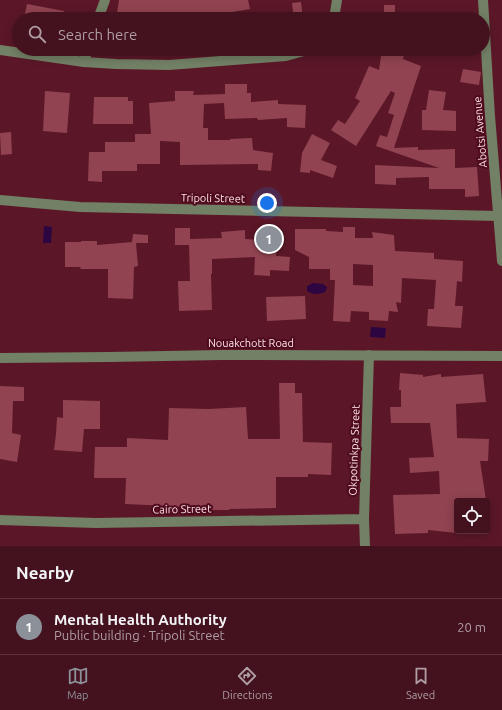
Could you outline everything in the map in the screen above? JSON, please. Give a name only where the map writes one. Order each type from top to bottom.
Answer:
[{"type":"street","points":[[101,12],[105,0]]},
{"type":"street","points":[[335,12],[337,0]]},
{"type":"street","name":"Abotsi Avenue","points":[[483,0],[484,12]]},
{"type":"street","points":[[0,50],[12,52]]},
{"type":"street","points":[[42,56],[84,62],[169,66],[286,56]]},
{"type":"street","points":[[84,62],[86,56]]},
{"type":"street","name":"Abotsi Avenue","points":[[486,56],[502,262]]},
{"type":"street","name":"Tripoli Street","points":[[0,200],[80,207],[499,216]]},
{"type":"street","name":"Nouakchott Road","points":[[0,358],[222,355],[502,356]]},
{"type":"street","name":"Okpotinkpa Street","points":[[364,546],[369,355]]},
{"type":"street","name":"Cairo Street","points":[[0,520],[96,523],[364,519]]},
{"type":"shaded area","points":[[44,226],[52,227],[51,243],[43,243]]},
{"type":"shaded area","points":[[313,283],[323,284],[327,287],[326,291],[317,294],[307,291],[307,286]]},
{"type":"shaded area","points":[[371,327],[386,328],[385,338],[370,337]]},
{"type":"building","points":[[119,0],[248,0],[250,9],[232,12],[117,12]]},
{"type":"building","points":[[301,2],[302,12],[293,12],[292,3]]},
{"type":"building","points":[[27,4],[64,11],[64,12],[25,12]]},
{"type":"building","points":[[384,5],[395,5],[395,12],[384,12]]},
{"type":"building","points":[[381,56],[404,56],[403,59],[421,66],[394,148],[418,147],[418,150],[455,149],[455,168],[477,167],[479,196],[465,197],[465,189],[429,189],[429,177],[396,178],[396,185],[375,184],[375,165],[439,168],[376,146],[380,135],[387,137],[394,115],[388,113],[395,93],[391,91],[356,146],[331,130],[338,120],[345,124],[360,101],[355,98],[369,66],[379,70]]},
{"type":"building","points":[[463,69],[481,72],[479,85],[460,82]]},
{"type":"building","points":[[225,84],[247,84],[247,93],[251,93],[251,102],[278,100],[278,104],[306,105],[305,128],[287,127],[287,118],[258,120],[257,118],[225,119],[224,103],[204,104],[203,128],[208,128],[208,140],[252,138],[253,150],[273,153],[271,171],[258,170],[258,164],[180,165],[180,142],[160,141],[160,164],[137,164],[137,171],[102,171],[102,182],[88,181],[89,152],[105,152],[105,142],[135,142],[135,134],[151,134],[149,103],[175,101],[175,91],[194,91],[193,95],[225,94]]},
{"type":"building","points":[[429,90],[446,92],[443,110],[456,111],[456,131],[422,130],[422,110],[426,110]]},
{"type":"building","points":[[45,91],[70,93],[67,133],[43,131]]},
{"type":"building","points":[[94,97],[128,97],[128,101],[133,101],[133,124],[93,124]]},
{"type":"building","points":[[11,132],[12,154],[1,155],[0,133]]},
{"type":"building","points":[[312,134],[330,143],[321,160],[337,166],[333,178],[310,170],[310,173],[300,172],[302,153]]},
{"type":"building","points":[[343,227],[355,227],[355,238],[373,238],[372,232],[394,235],[395,251],[434,253],[434,259],[463,261],[462,282],[457,281],[455,306],[463,306],[461,328],[427,326],[428,309],[434,309],[436,280],[402,278],[401,303],[396,302],[398,312],[389,311],[388,321],[369,320],[369,312],[351,311],[350,322],[333,321],[335,280],[330,280],[330,269],[309,269],[309,257],[295,250],[295,229],[326,229],[326,231],[343,232]],"holes":[[[353,264],[373,265],[373,286],[353,285]]]},
{"type":"building","points":[[175,228],[190,228],[190,239],[222,238],[221,232],[245,230],[245,239],[277,241],[276,256],[290,257],[289,271],[270,270],[270,276],[254,275],[255,257],[212,259],[212,310],[179,311],[178,281],[190,281],[189,245],[175,245]]},
{"type":"building","points":[[133,234],[148,235],[148,243],[136,243],[138,266],[134,267],[133,299],[108,298],[108,269],[80,269],[81,267],[65,267],[65,242],[97,241],[97,245],[132,242]]},
{"type":"building","points":[[305,296],[306,319],[267,321],[266,297]]},
{"type":"building","points":[[400,373],[423,375],[423,377],[441,374],[441,377],[483,374],[486,402],[456,404],[457,438],[489,439],[488,461],[480,461],[486,498],[454,498],[454,533],[428,530],[428,533],[395,534],[393,495],[440,494],[439,471],[410,473],[409,458],[434,457],[430,423],[391,423],[390,407],[401,407],[401,390],[399,390]]},
{"type":"building","points":[[279,383],[295,383],[295,393],[302,393],[303,442],[332,443],[331,475],[308,474],[308,477],[276,477],[276,508],[201,510],[201,507],[168,507],[169,506],[125,504],[126,478],[94,478],[95,447],[127,447],[127,438],[168,440],[169,408],[209,409],[246,407],[248,439],[280,439]]},
{"type":"building","points":[[0,386],[24,387],[24,401],[13,401],[12,433],[21,435],[17,462],[0,459]]},
{"type":"building","points":[[63,400],[100,401],[100,429],[84,429],[82,452],[54,450],[57,417],[63,418]]},
{"type":"place","name":"Mental Health Authority","points":[[269,239]]}]
